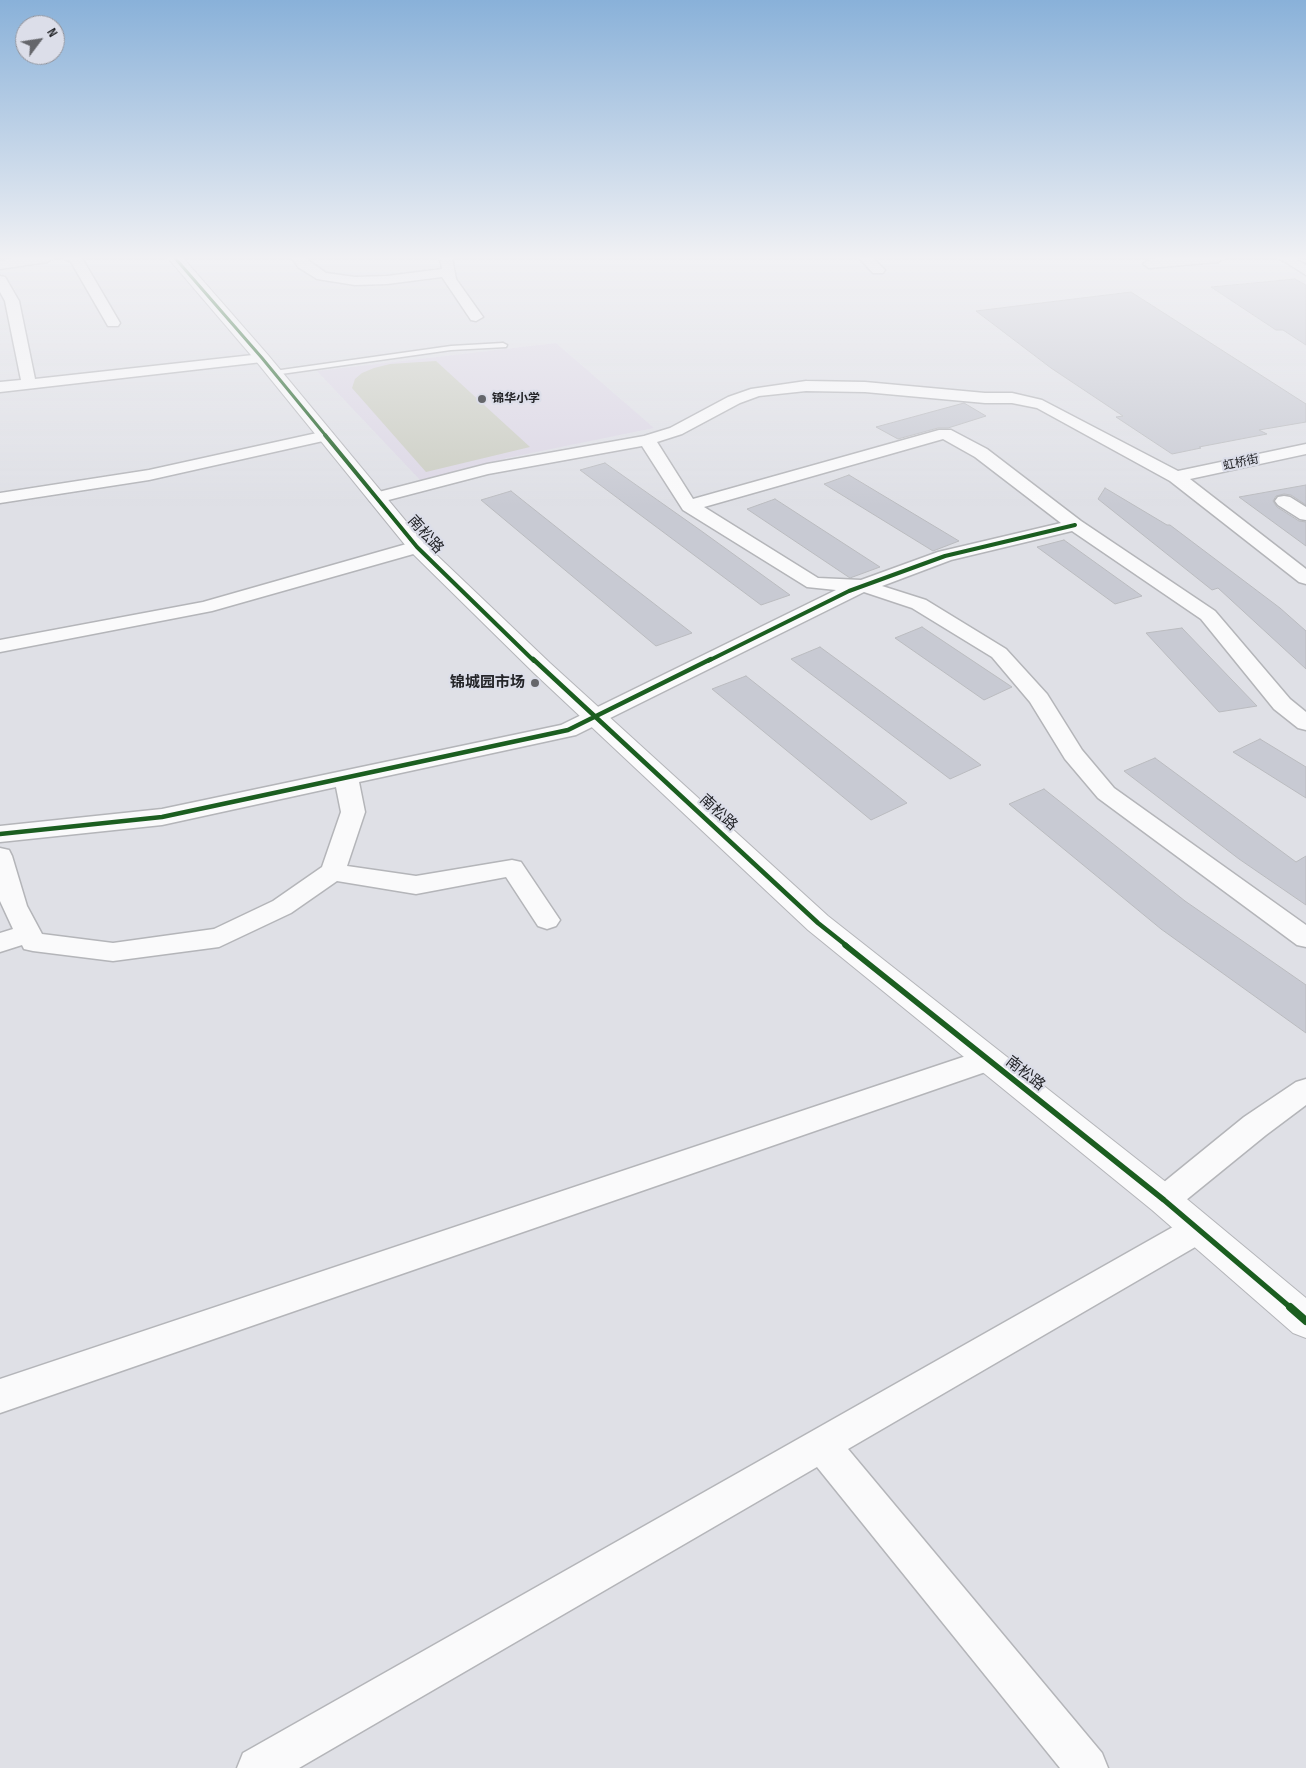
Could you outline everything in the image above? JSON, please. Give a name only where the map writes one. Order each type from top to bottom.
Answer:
[{"type":"street","points":[[20,341],[29,384]]},
{"type":"street","name":"南松路","points":[[246,341],[417,547],[542,668],[596,716],[818,924],[1164,1200],[1306,1321]]},
{"type":"street","points":[[0,387],[268,366]]},
{"type":"street","points":[[377,498],[486,469],[647,440],[676,431],[734,400],[756,392],[806,386],[865,387],[985,398],[1012,398],[1042,405],[1176,477],[1306,578]]},
{"type":"street","points":[[689,506],[945,432],[981,453],[1075,525],[1208,615],[1282,704],[1306,723]]},
{"type":"street","points":[[0,498],[149,475],[326,436]]},
{"type":"street","points":[[647,440],[689,506],[814,583],[864,586],[919,604],[999,653],[1039,699],[1073,754],[1106,793],[1306,938]]},
{"type":"street","name":"虹桥街","points":[[1176,477],[1306,449]]},
{"type":"street","points":[[1284,501],[1306,515]]},
{"type":"street","points":[[0,834],[162,817],[568,730],[849,591],[945,556],[1075,525]]},
{"type":"street","points":[[0,646],[205,607],[417,547]]},
{"type":"street","points":[[0,856],[14,906],[33,942],[113,952],[219,938],[282,907],[333,872],[353,812],[346,777]]},
{"type":"street","points":[[333,872],[416,885],[512,868],[547,920]]},
{"type":"street","points":[[0,944],[28,933]]},
{"type":"street","points":[[0,1396],[987,1060]]},
{"type":"street","points":[[1164,1200],[1255,1126],[1306,1090]]},
{"type":"street","points":[[258,1768],[1198,1229]]},
{"type":"street","points":[[822,1445],[1087,1768]]},
{"type":"lane","points":[[268,366],[451,348],[502,345]]},
{"type":"shaded area","name":"锦华小学","points":[[556,343],[654,428],[507,458],[468,470],[420,480],[317,371]]},
{"type":"shaded area","points":[[436,361],[530,447],[426,472],[352,388],[355,379],[362,373],[374,368],[390,364]]},
{"type":"building","points":[[1015,341],[1207,341],[1306,404],[1306,422],[1259,430],[1267,434],[1172,454],[1116,417],[1123,416],[1051,368]]},
{"type":"building","points":[[964,403],[986,416],[948,428],[938,428],[898,439],[876,427]]},
{"type":"building","points":[[605,463],[790,595],[761,605],[580,470]]},
{"type":"building","points":[[849,475],[959,541],[933,551],[824,484]]},
{"type":"building","points":[[1306,485],[1306,505],[1291,495],[1284,494],[1276,496],[1273,501],[1277,507],[1299,521],[1306,522],[1306,546],[1239,497]]},
{"type":"building","points":[[1105,488],[1170,525],[1280,608],[1306,631],[1306,669],[1218,588],[1212,590],[1098,499]]},
{"type":"building","points":[[511,491],[692,633],[656,646],[481,500]]},
{"type":"building","points":[[775,499],[880,567],[850,578],[747,509]]},
{"type":"building","points":[[1064,540],[1142,596],[1115,604],[1037,547]]},
{"type":"building","points":[[922,627],[1012,687],[984,700],[895,638]]},
{"type":"building","points":[[1182,628],[1257,706],[1219,712],[1146,633]]},
{"type":"building","points":[[820,647],[981,765],[950,779],[791,659]]},
{"type":"building","points":[[746,676],[907,803],[871,820],[712,689]]},
{"type":"building","points":[[1260,739],[1306,767],[1306,798],[1233,752]]},
{"type":"building","points":[[1155,758],[1296,862],[1306,856],[1306,905],[1239,859],[1124,771]]},
{"type":"building","points":[[1044,789],[1185,901],[1306,985],[1306,1033],[1161,929],[1009,804]]},
{"type":"cycle path","points":[[247,341],[417,547],[542,668],[818,923],[1164,1200],[1306,1321]]},
{"type":"cycle path","points":[[0,834],[162,817],[568,730],[849,591],[945,556],[1075,525]]},
{"type":"place","name":"锦华小学","points":[[482,399]]},
{"type":"place","name":"锦城园市场","points":[[535,683]]}]
